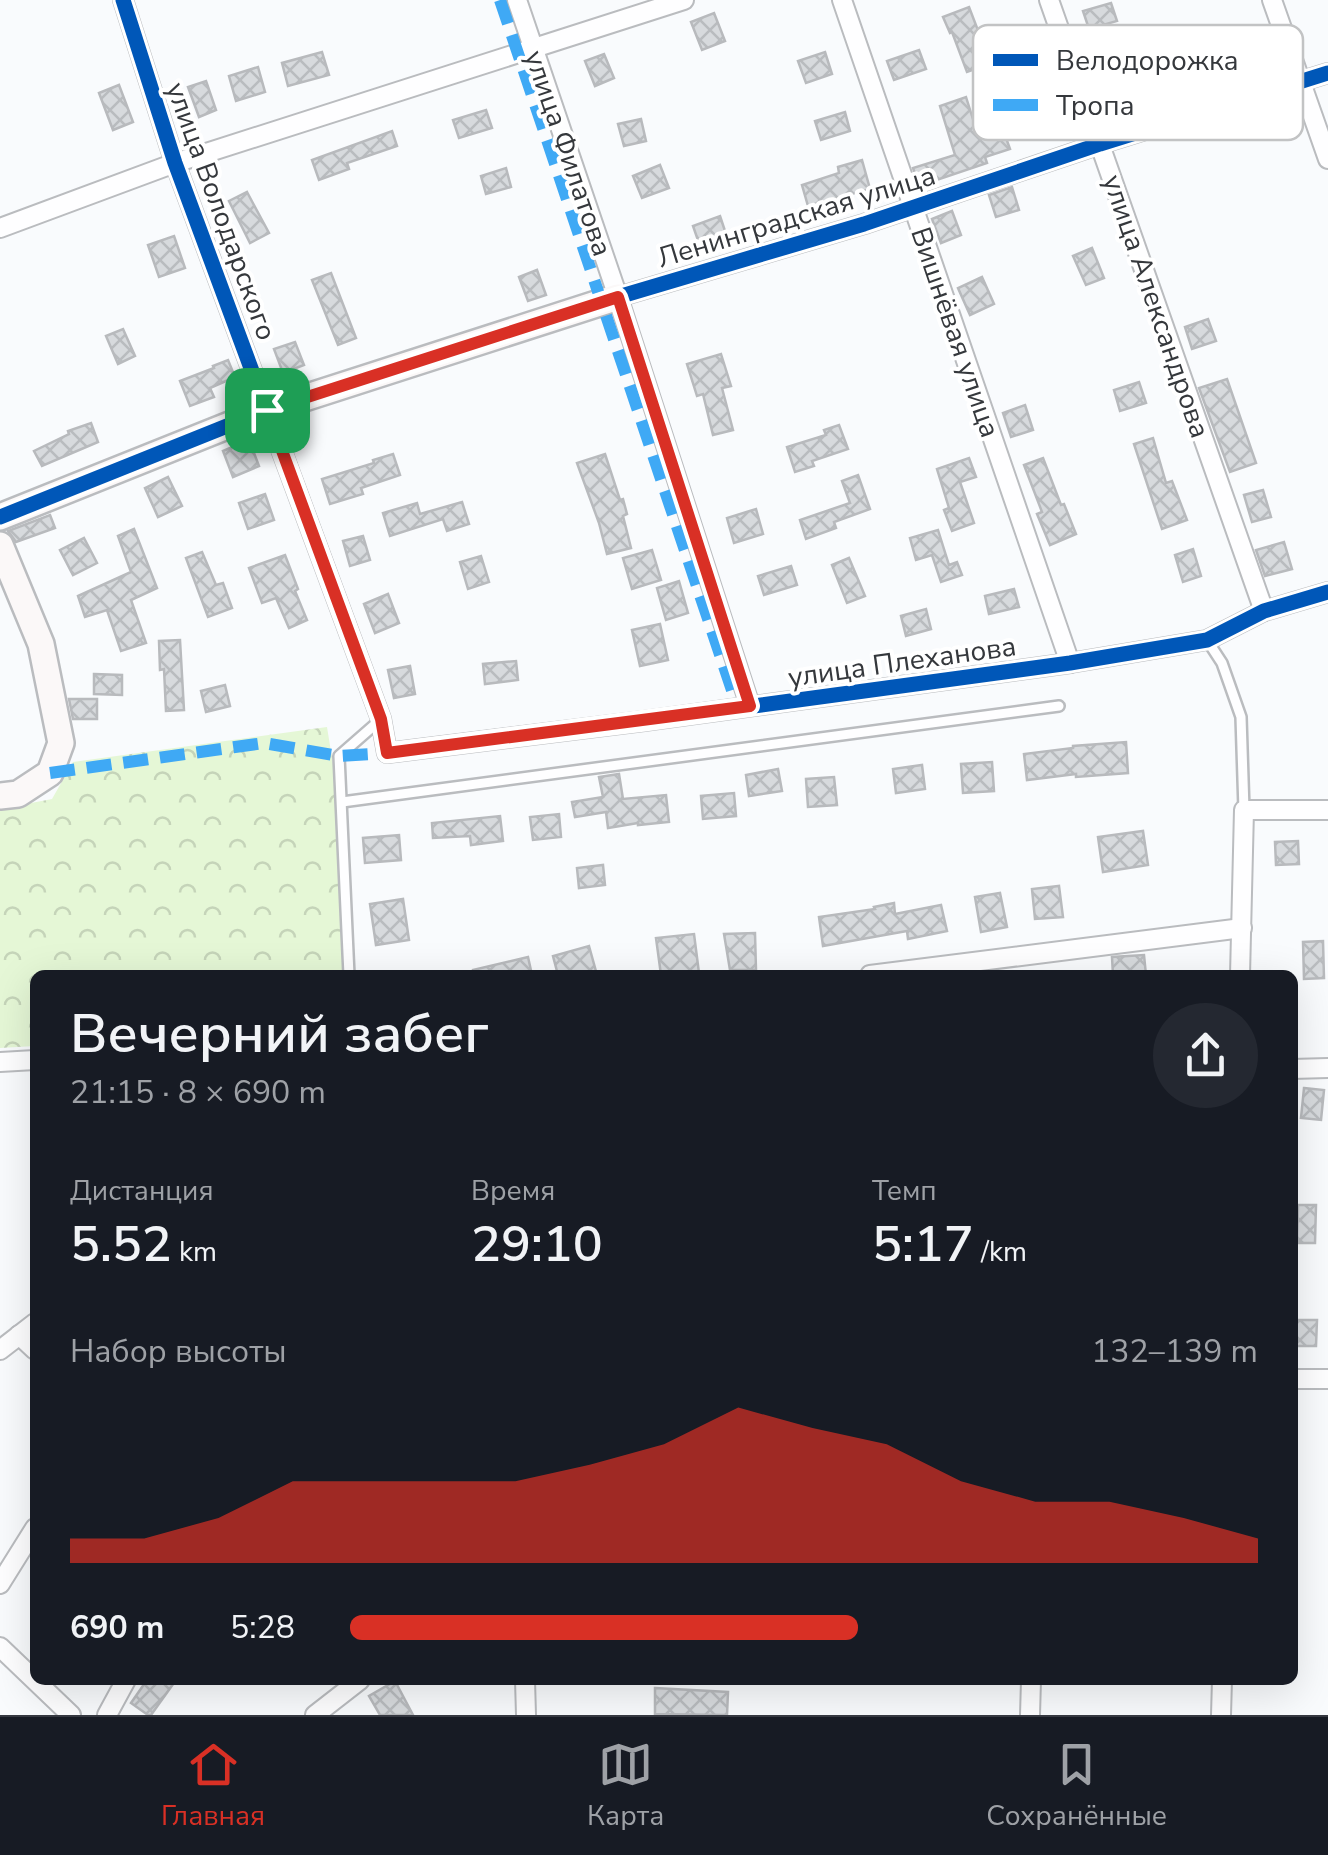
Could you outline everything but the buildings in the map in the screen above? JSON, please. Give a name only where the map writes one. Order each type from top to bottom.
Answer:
[{"type":"street","name":"улица Володарского","points":[[123,0],[175,164],[381,719]]},
{"type":"street","name":"улица Филатова","points":[[517,0],[750,706]]},
{"type":"street","points":[[0,228],[175,164],[684,0]]},
{"type":"street","name":"Вишнёвая улица","points":[[842,0],[1070,663]]},
{"type":"street","name":"улица Александрова","points":[[1050,0],[1059,25]]},
{"type":"street","points":[[1272,0],[1280,25]]},
{"type":"street","name":"Ленинградская улица","points":[[1303,81],[1328,73]]},
{"type":"street","points":[[1303,93],[1328,160]]},
{"type":"street","name":"улица Александрова","points":[[1099,140],[1264,612]]},
{"type":"street","name":"Ленинградская улица","points":[[0,517],[267,410],[618,297],[864,224],[1113,140]]},
{"type":"street","points":[[0,546],[42,644],[60,743],[50,773],[9,795]]},
{"type":"street","name":"улица Плеханова","points":[[381,719],[387,753],[750,706],[1070,663],[1207,640],[1264,612],[1328,592]]},
{"type":"street","points":[[1240,970],[1244,810],[1328,810]]},
{"type":"street","points":[[910,970],[1242,928]]},
{"type":"street","points":[[0,1062],[30,1060]]},
{"type":"street","points":[[1298,1068],[1328,1068]]},
{"type":"street","points":[[0,1350],[30,1328]]},
{"type":"street","points":[[19,1336],[30,1346]]},
{"type":"street","points":[[1298,1379],[1328,1379]]},
{"type":"street","points":[[0,1584],[30,1536]]},
{"type":"street","points":[[0,1647],[30,1676]]},
{"type":"street","points":[[40,1685],[71,1715]]},
{"type":"street","points":[[107,1715],[123,1685]]},
{"type":"street","points":[[315,1715],[354,1685]]},
{"type":"street","points":[[525,1685],[526,1715]]},
{"type":"street","points":[[1030,1715],[1031,1685]]},
{"type":"street","points":[[1221,1715],[1222,1685]]},
{"type":"lane","points":[[1207,640],[1222,663],[1241,717],[1244,810]]},
{"type":"lane","points":[[342,802],[1059,706]]},
{"type":"lane","points":[[350,970],[339,756],[381,719]]},
{"type":"green space","points":[[327,727],[340,807],[351,970],[30,970],[30,1046],[0,1048],[0,809],[52,799],[73,762]]},
{"type":"marked path","points":[[500,0],[738,708]]},
{"type":"marked path","points":[[50,773],[264,743],[339,756],[387,753]]},
{"type":"cycle path","points":[[123,0],[175,163],[381,719],[387,753],[1070,663],[1207,640],[1264,611],[1328,592]]},
{"type":"cycle path","points":[[1303,81],[1328,73]]},
{"type":"cycle path","points":[[0,517],[267,410],[618,297],[864,224],[1113,140]]},
{"type":"route","points":[[618,297],[750,706],[387,753],[381,719],[267,410],[618,297]]}]
